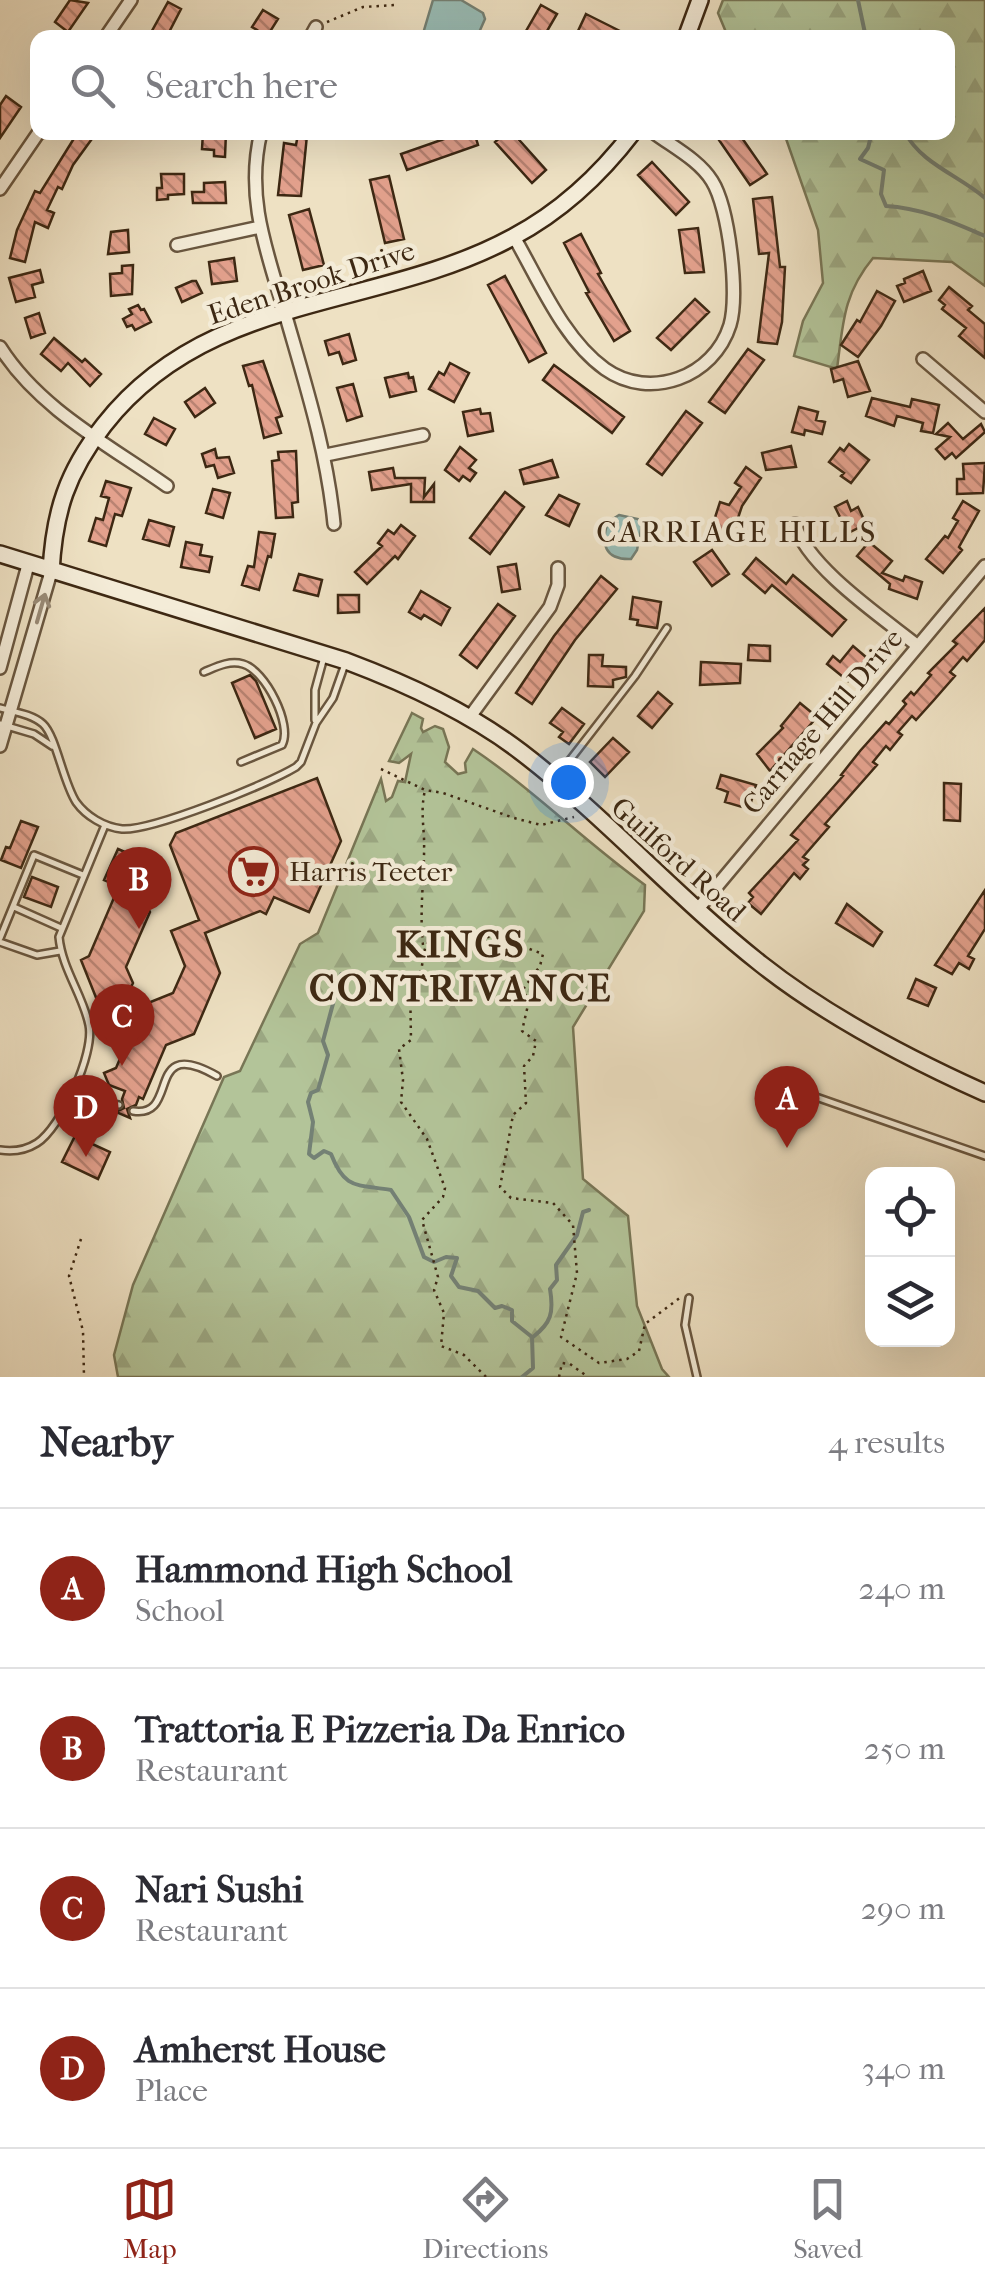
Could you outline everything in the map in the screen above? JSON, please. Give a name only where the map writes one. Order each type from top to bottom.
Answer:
[{"type":"street","points":[[111,30],[131,0]]},
{"type":"street","points":[[689,30],[700,0]]},
{"type":"street","points":[[0,189],[34,140]]},
{"type":"street","points":[[260,140],[254,174],[260,227],[326,455],[334,524]]},
{"type":"street","name":"Eden Brook Drive","points":[[0,746],[6,709],[51,572],[54,527],[70,478],[96,436],[137,389],[184,352],[244,324],[449,264],[514,237],[577,193],[627,140]]},
{"type":"street","points":[[514,237],[568,328],[603,368],[634,382],[680,380],[692,373],[716,351],[730,325],[733,294],[724,218],[710,178],[663,140]]},
{"type":"street","points":[[177,245],[260,227]]},
{"type":"street","points":[[0,347],[34,390],[167,486]]},
{"type":"street","points":[[923,359],[985,412]]},
{"type":"street","points":[[326,455],[422,435]]},
{"type":"street","points":[[795,524],[799,538],[817,562],[918,646]]},
{"type":"street","name":"Eden Brook Drive","points":[[0,668],[28,565],[54,527]]},
{"type":"street","name":"Guilford Road","points":[[0,554],[346,661],[382,674],[469,718],[522,752],[757,962],[818,1005],[932,1068],[985,1092]]},
{"type":"street","name":"Carriage Hill Drive","points":[[697,910],[985,566]]},
{"type":"street","points":[[469,718],[550,608],[558,585],[558,568]]},
{"type":"lane","points":[[554,780],[667,628]]},
{"type":"lane","points":[[316,723],[316,690],[324,655]]},
{"type":"lane","points":[[6,709],[46,727],[78,804],[105,824],[120,829],[148,826],[289,771],[302,762],[346,661]]},
{"type":"lane","points":[[204,672],[234,663],[256,670],[263,677],[286,729],[282,745],[241,762]]},
{"type":"lane","points":[[3,725],[34,734],[54,748]]},
{"type":"lane","points":[[0,1150],[18,1151],[47,1136],[65,1106],[88,1052],[88,1022],[60,952],[62,928],[105,824]]},
{"type":"lane","points":[[60,952],[37,955],[0,940],[34,855],[84,876]]},
{"type":"lane","points":[[12,907],[62,928]]},
{"type":"lane","points":[[133,1111],[147,1112],[152,1108],[168,1074],[182,1062],[193,1062],[217,1076]]},
{"type":"lane","points":[[816,1097],[985,1156]]},
{"type":"lane","points":[[96,1119],[105,1103],[119,1105]]},
{"type":"lane","points":[[685,1297],[686,1325],[697,1377]]},
{"type":"path","points":[[317,30],[363,7],[396,5]]},
{"type":"path","points":[[381,768],[426,790],[541,825],[590,812]]},
{"type":"path","points":[[426,790],[420,813],[424,838],[424,946],[420,974],[410,981],[411,1040],[400,1049],[401,1102],[426,1139],[445,1188],[443,1197],[422,1220],[438,1277],[434,1290],[444,1313],[441,1346],[464,1355],[486,1377]]},
{"type":"path","points":[[424,946],[433,935],[447,929],[476,939],[495,936],[542,954],[540,966],[524,988],[528,1005],[522,1031],[536,1041],[524,1066],[526,1103],[513,1115],[500,1187],[511,1198],[553,1203],[574,1225],[578,1273],[560,1337],[598,1364],[627,1359],[639,1351],[645,1324],[685,1297]]},
{"type":"path","points":[[81,1239],[69,1276],[82,1331],[84,1377]]},
{"type":"path","points":[[559,1377],[562,1363],[588,1377]]},
{"type":"green space","points":[[723,0],[985,0],[985,286],[952,262],[873,258],[850,297],[837,369],[794,356],[803,321],[823,283],[818,230],[786,140],[955,140],[955,30],[725,30],[718,13]]},
{"type":"green space","points":[[412,713],[423,719],[423,732],[435,726],[443,729],[449,747],[445,762],[458,774],[466,772],[465,763],[473,749],[645,885],[644,911],[573,1027],[583,1179],[628,1216],[637,1306],[662,1369],[669,1377],[118,1377],[114,1355],[133,1285],[224,1077],[240,1071],[300,944],[318,933],[381,779],[386,801],[392,797],[398,781],[405,782],[411,754],[399,763],[389,761]]},
{"type":"water","points":[[433,0],[461,0],[483,13],[485,19],[480,30],[424,30]]},
{"type":"water","points":[[619,515],[638,519],[642,525],[631,559],[615,557],[605,544],[608,522]]},
{"type":"building","points":[[70,0],[88,3],[69,30],[55,22]]},
{"type":"building","points":[[168,2],[181,9],[170,30],[152,30]]},
{"type":"building","points":[[541,5],[557,14],[548,30],[527,30]]},
{"type":"building","points":[[263,10],[278,19],[271,30],[252,27]]},
{"type":"building","points":[[586,14],[618,30],[578,30]]},
{"type":"building","points":[[6,96],[21,107],[0,138],[0,105]]},
{"type":"building","points":[[73,140],[91,140],[62,189],[58,187],[47,210],[54,213],[48,228],[35,222],[25,262],[10,258],[17,230],[35,191],[40,193]]},
{"type":"building","points":[[203,140],[226,140],[225,157],[202,149]]},
{"type":"building","points":[[297,140],[307,140],[301,196],[278,195],[284,143],[296,145]]},
{"type":"building","points":[[441,140],[476,140],[478,145],[407,170],[401,154]]},
{"type":"building","points":[[519,140],[546,170],[532,183],[495,142]]},
{"type":"building","points":[[719,140],[743,140],[767,174],[750,185]]},
{"type":"building","points":[[652,162],[689,202],[676,215],[638,175]]},
{"type":"building","points":[[161,174],[184,174],[184,194],[157,200],[157,188],[162,188]]},
{"type":"building","points":[[389,176],[404,239],[385,243],[370,180]]},
{"type":"building","points":[[225,182],[226,203],[193,203],[192,192],[204,192],[204,183]]},
{"type":"building","points":[[772,197],[780,267],[785,267],[777,344],[758,342],[769,253],[759,254],[753,199]]},
{"type":"building","points":[[309,209],[324,265],[303,270],[289,215]]},
{"type":"building","points":[[698,228],[704,272],[685,273],[679,230]]},
{"type":"building","points":[[128,230],[129,252],[108,254],[111,232]]},
{"type":"building","points":[[581,234],[630,331],[614,341],[586,293],[589,292],[564,243]]},
{"type":"building","points":[[234,258],[237,281],[212,284],[209,262]]},
{"type":"building","points":[[133,265],[132,294],[111,296],[110,274],[122,273],[122,266]]},
{"type":"building","points":[[40,270],[43,282],[32,285],[35,297],[16,302],[9,278]]},
{"type":"building","points":[[923,271],[931,291],[904,302],[897,286]]},
{"type":"building","points":[[505,276],[546,353],[529,362],[488,285]]},
{"type":"building","points":[[196,281],[202,293],[182,302],[176,288]]},
{"type":"building","points":[[949,287],[972,306],[968,310],[985,324],[985,358],[959,336],[966,328],[942,309],[945,305],[939,300]]},
{"type":"building","points":[[877,291],[895,301],[858,357],[841,345],[857,320],[860,322]]},
{"type":"building","points":[[695,299],[709,312],[671,350],[657,338]]},
{"type":"building","points":[[138,305],[151,322],[135,330],[132,325],[127,327],[123,319],[132,314],[129,309]]},
{"type":"building","points":[[39,313],[45,333],[31,338],[25,318]]},
{"type":"building","points":[[349,334],[356,360],[343,364],[339,352],[329,355],[325,341]]},
{"type":"building","points":[[54,338],[101,374],[90,386],[68,363],[61,371],[41,354]]},
{"type":"building","points":[[748,349],[764,360],[725,413],[709,402]]},
{"type":"building","points":[[263,361],[282,416],[276,418],[281,433],[264,438],[252,385],[249,386],[243,366]]},
{"type":"building","points":[[858,361],[870,391],[848,397],[843,379],[834,382],[831,369]]},
{"type":"building","points":[[450,363],[469,373],[454,402],[429,389]]},
{"type":"building","points":[[554,365],[624,417],[612,433],[543,380]]},
{"type":"building","points":[[408,373],[416,391],[390,397],[385,378]]},
{"type":"building","points":[[353,384],[362,416],[347,421],[337,388]]},
{"type":"building","points":[[205,388],[215,403],[195,417],[185,402]]},
{"type":"building","points":[[872,398],[910,407],[912,399],[939,405],[933,433],[921,431],[923,423],[897,416],[894,426],[866,416]]},
{"type":"building","points":[[799,407],[818,412],[816,420],[825,422],[822,434],[792,432]]},
{"type":"building","points":[[480,409],[481,414],[490,413],[493,431],[468,436],[463,412]]},
{"type":"building","points":[[686,411],[702,423],[662,475],[647,464]]},
{"type":"building","points":[[154,418],[175,429],[166,445],[145,434]]},
{"type":"building","points":[[948,423],[963,439],[981,424],[985,432],[956,458],[952,453],[945,459],[936,449],[950,437],[936,434]]},
{"type":"building","points":[[849,444],[869,460],[851,483],[829,462],[840,448],[844,451]]},
{"type":"building","points":[[791,446],[796,467],[766,470],[762,453]]},
{"type":"building","points":[[460,447],[476,460],[469,468],[476,473],[470,481],[463,476],[459,481],[445,470]]},
{"type":"building","points":[[215,449],[217,458],[229,457],[234,473],[218,478],[214,465],[206,467],[202,454]]},
{"type":"building","points":[[296,451],[298,502],[292,503],[293,517],[276,518],[272,461],[279,460],[278,452]]},
{"type":"building","points":[[552,460],[558,477],[524,484],[520,470]]},
{"type":"building","points":[[985,463],[983,493],[957,494],[957,479],[964,479],[963,464]]},
{"type":"building","points":[[746,467],[761,478],[737,521],[732,519],[727,535],[711,530],[720,502],[729,505],[741,487],[735,483]]},
{"type":"building","points":[[393,468],[395,478],[425,478],[424,497],[434,484],[434,502],[411,502],[411,484],[372,490],[369,472]]},
{"type":"building","points":[[106,481],[131,488],[122,516],[115,514],[106,546],[89,541],[96,518],[103,520],[109,498],[101,496]]},
{"type":"building","points":[[213,489],[230,493],[223,518],[206,513]]},
{"type":"building","points":[[505,492],[524,507],[490,554],[470,538]]},
{"type":"building","points":[[559,495],[579,504],[569,526],[546,515]]},
{"type":"building","points":[[847,501],[851,511],[858,507],[866,524],[848,533],[835,507]]},
{"type":"building","points":[[963,501],[979,511],[959,547],[962,550],[943,573],[926,559],[945,536],[948,538]]},
{"type":"building","points":[[149,520],[174,527],[169,546],[143,539]]},
{"type":"building","points":[[401,525],[415,536],[398,559],[395,556],[367,584],[355,572],[382,546],[378,543],[388,530],[394,534]]},
{"type":"building","points":[[259,532],[275,534],[259,590],[242,585],[248,566],[254,567]]},
{"type":"building","points":[[186,542],[202,545],[200,555],[212,557],[209,572],[181,567]]},
{"type":"building","points":[[869,542],[892,561],[882,573],[903,581],[905,576],[922,582],[917,599],[889,589],[890,584],[857,556]]},
{"type":"building","points":[[712,550],[729,574],[712,586],[694,562]]},
{"type":"building","points":[[756,558],[786,584],[793,575],[846,620],[832,636],[772,585],[765,593],[743,574]]},
{"type":"building","points":[[516,564],[520,589],[502,592],[498,567]]},
{"type":"building","points":[[299,574],[322,580],[318,596],[294,590]]},
{"type":"building","points":[[601,576],[617,589],[575,640],[532,704],[516,693]]},
{"type":"building","points":[[421,591],[450,608],[441,625],[409,612]]},
{"type":"building","points":[[338,595],[359,595],[359,612],[338,613]]},
{"type":"building","points":[[633,597],[661,602],[657,628],[637,625],[638,620],[630,619]]},
{"type":"building","points":[[498,604],[515,616],[477,668],[460,655]]},
{"type":"building","points":[[985,608],[985,640],[967,661],[963,657],[950,672],[955,676],[916,720],[912,716],[898,732],[902,735],[890,750],[886,746],[873,762],[877,765],[825,824],[829,827],[803,857],[808,860],[803,865],[808,869],[800,879],[794,873],[761,914],[748,903],[753,897],[749,893],[798,840],[791,835]]},
{"type":"building","points":[[749,645],[770,646],[770,661],[748,660]]},
{"type":"building","points":[[853,646],[867,658],[848,681],[827,664],[833,656],[840,662]]},
{"type":"building","points":[[589,655],[603,655],[602,666],[626,667],[626,677],[613,680],[613,687],[588,686]]},
{"type":"building","points":[[701,662],[741,664],[740,683],[700,685]]},
{"type":"building","points":[[250,675],[276,729],[255,738],[232,683]]},
{"type":"building","points":[[658,692],[672,704],[652,728],[638,716]]},
{"type":"building","points":[[800,703],[817,717],[770,771],[757,754],[783,728]]},
{"type":"building","points":[[562,708],[584,724],[569,744],[559,737],[563,732],[550,723]]},
{"type":"building","points":[[613,738],[629,752],[605,777],[590,762]]},
{"type":"building","points":[[721,775],[756,785],[749,809],[725,802],[728,792],[717,788]]},
{"type":"building","name":"Harris Teeter","points":[[317,778],[341,841],[309,912],[274,897],[266,914],[260,911],[205,933],[220,973],[194,1034],[166,1045],[143,1099],[139,1097],[136,1105],[127,1109],[130,1118],[116,1112],[124,1108],[125,1091],[109,1085],[104,1073],[116,1068],[143,1005],[173,993],[185,966],[171,931],[199,920],[170,845],[176,833]]},
{"type":"building","points":[[944,783],[961,784],[960,821],[944,820]]},
{"type":"building","points":[[21,821],[38,827],[21,868],[1,860]]},
{"type":"building","points":[[118,849],[148,862],[144,873],[150,875],[155,888],[147,906],[150,912],[126,967],[133,983],[122,1007],[103,1015],[81,960],[89,956],[119,886],[104,880]]},
{"type":"building","points":[[32,877],[58,887],[51,907],[24,897]]},
{"type":"building","points":[[985,890],[985,929],[968,956],[974,959],[969,969],[959,963],[952,974],[935,965]]},
{"type":"building","points":[[847,904],[882,932],[873,946],[836,923]]},
{"type":"building","points":[[916,979],[936,988],[928,1006],[908,998]]},
{"type":"building","points":[[75,1136],[110,1152],[98,1179],[62,1162]]},
{"type":"waterway","points":[[858,0],[864,30]]},
{"type":"waterway","points":[[870,140],[860,159],[884,170],[881,194],[886,206],[924,213],[985,236]]},
{"type":"waterway","points":[[910,140],[930,161],[985,198]]},
{"type":"waterway","points":[[341,974],[323,1041],[328,1055],[318,1090],[311,1093],[308,1102],[313,1122],[309,1154],[314,1158],[324,1151],[331,1154],[341,1174],[353,1183],[391,1190],[409,1217],[424,1257],[434,1262],[457,1258],[451,1276],[459,1287],[478,1291],[495,1308],[512,1310],[512,1321],[532,1337],[533,1368],[522,1377]]},
{"type":"waterway","points":[[533,1337],[550,1317],[550,1289],[557,1280],[556,1265],[577,1235],[583,1212],[589,1210]]},
{"type":"place","name":"Harris Teeter","points":[[254,871]]},
{"type":"place","name":"Trattoria E Pizzeria Da Enrico","points":[[139,929]]},
{"type":"place","name":"Nari Sushi","points":[[122,1066]]},
{"type":"place","name":"Hammond High School","points":[[787,1148]]},
{"type":"place","name":"Amherst House","points":[[86,1157]]},
{"type":"district","name":"CARRIAGE HILLS","points":[[737,532]]},
{"type":"district","name":"KINGS CONTRIVANCE","points":[[461,966]]}]
